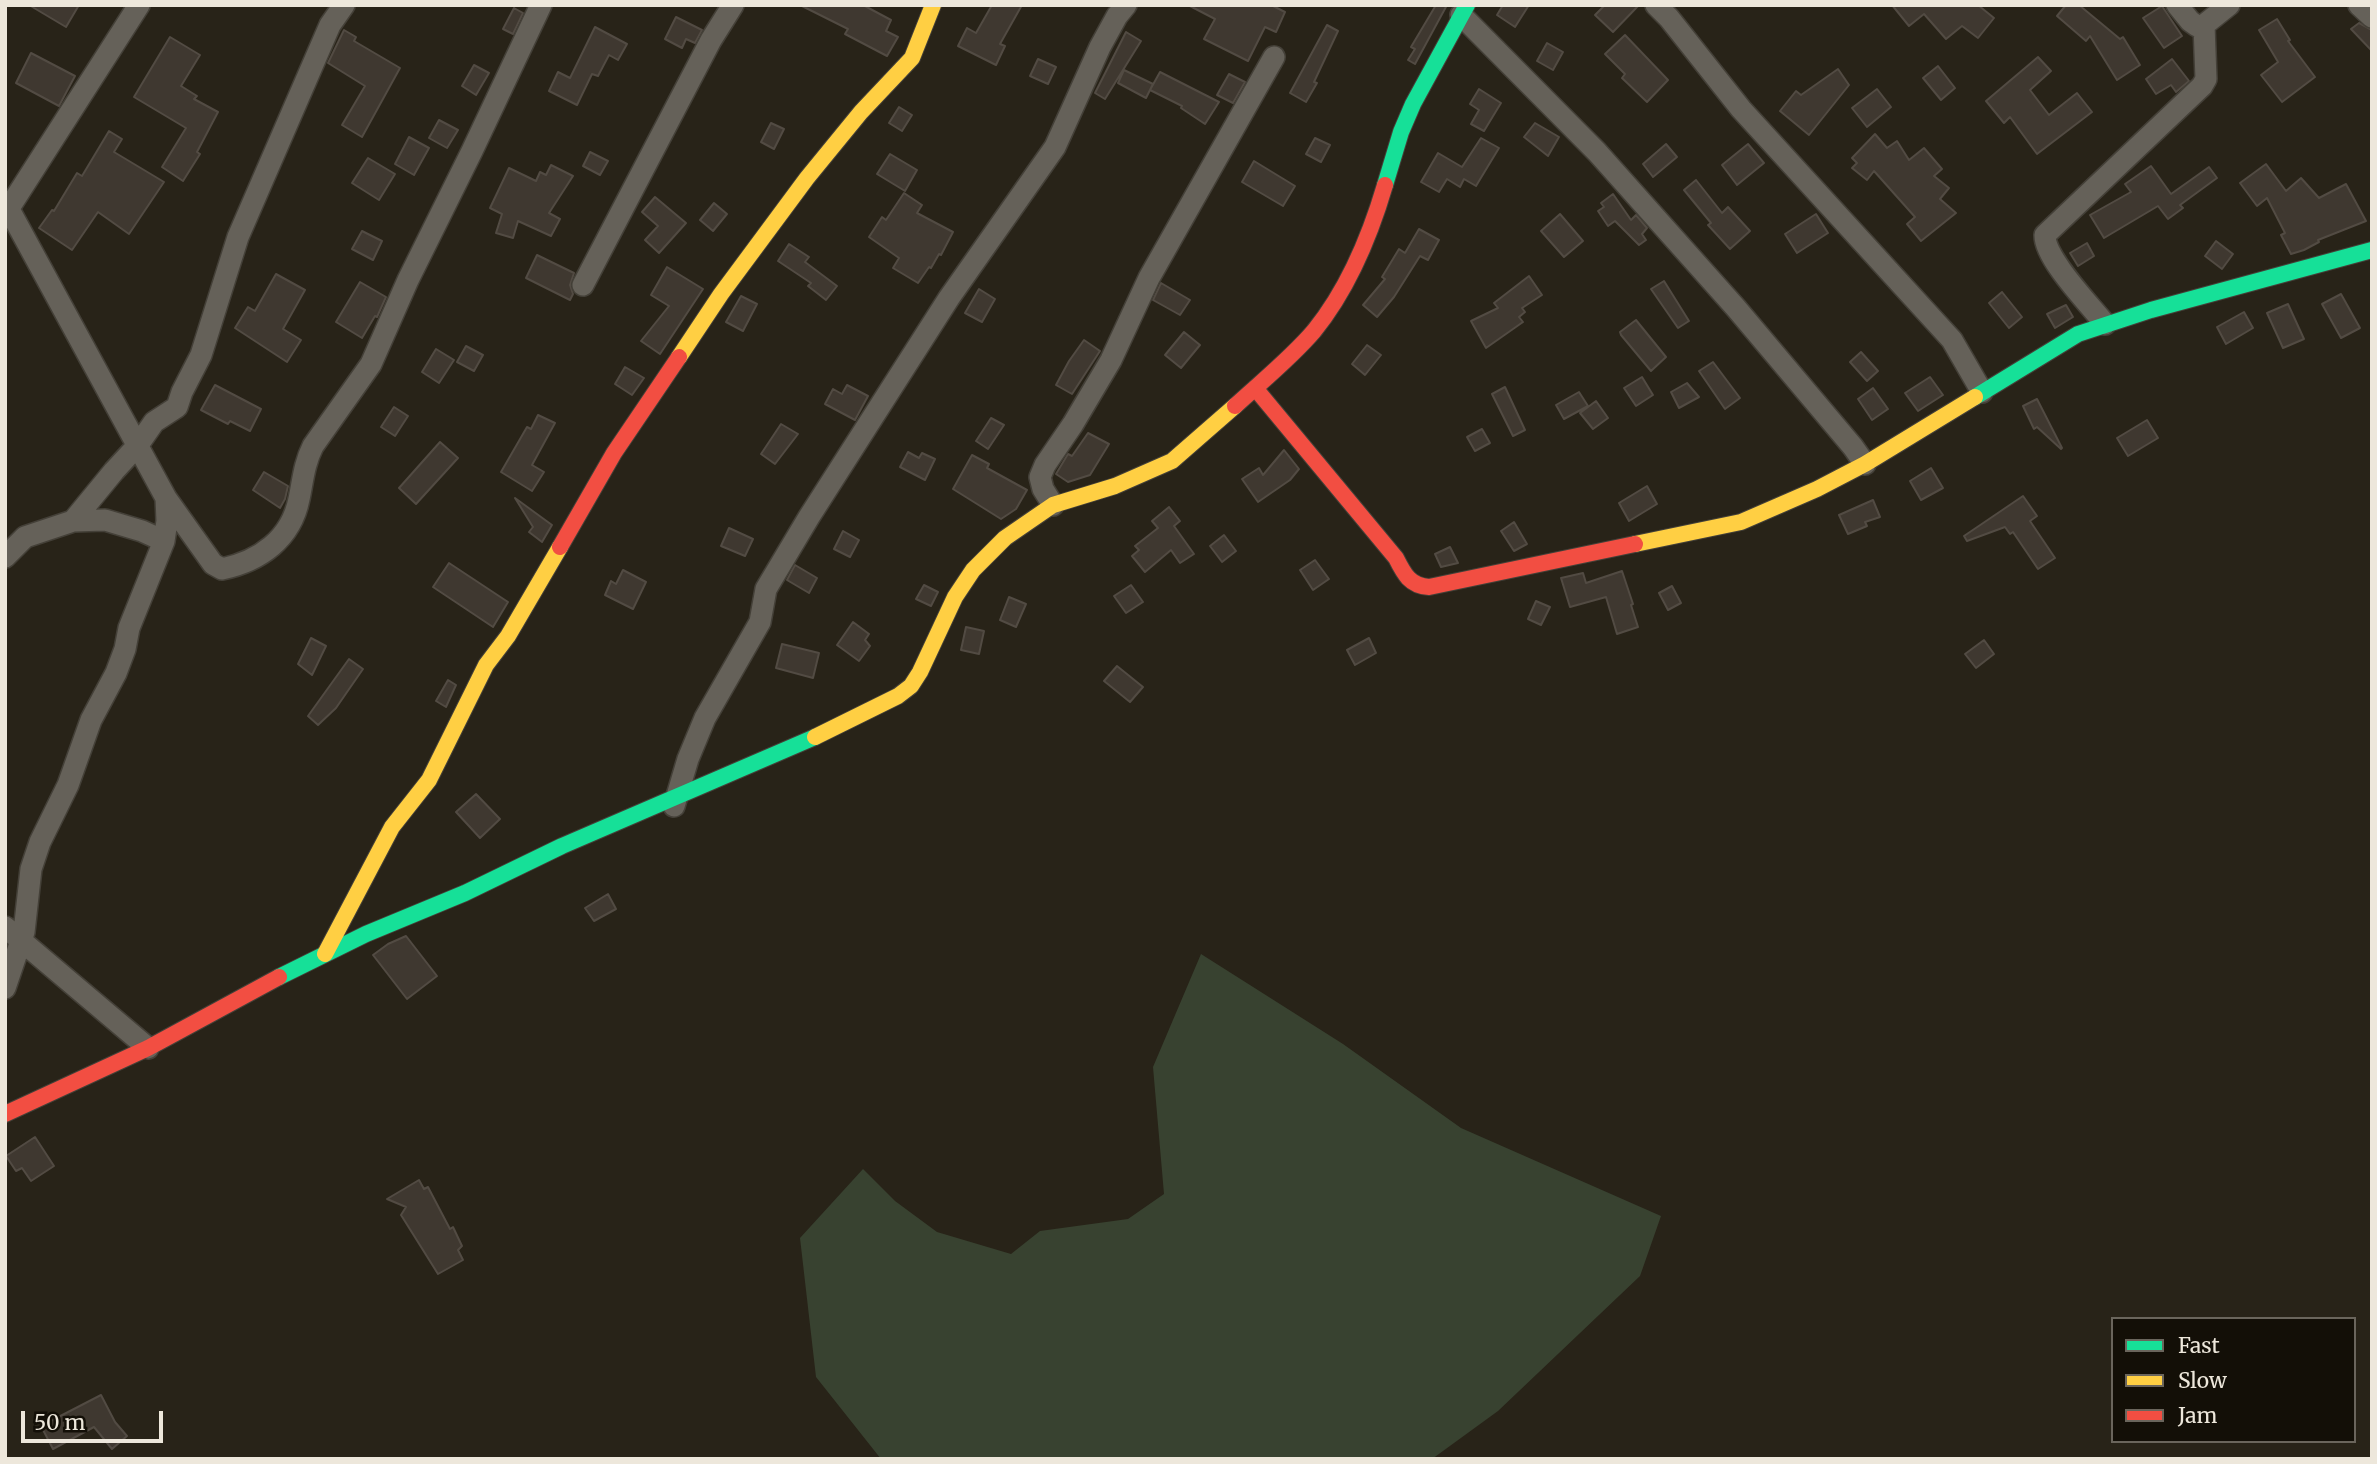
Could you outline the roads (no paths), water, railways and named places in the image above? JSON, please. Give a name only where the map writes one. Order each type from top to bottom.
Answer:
[{"type":"street","points":[[139,5],[7,205],[166,498],[213,564],[222,569],[259,556],[273,547],[294,518],[305,460],[371,364],[408,280],[541,5]]},
{"type":"street","points":[[73,521],[138,446],[154,422],[177,407],[181,392],[201,355],[238,237],[330,25],[344,5]]},
{"type":"street","points":[[583,285],[711,40],[733,5]]},
{"type":"street","points":[[325,954],[392,827],[429,780],[486,666],[508,636],[614,453],[721,293],[807,178],[861,112],[912,58],[933,5]]},
{"type":"street","points":[[674,804],[705,718],[760,622],[766,589],[949,298],[1055,147],[1100,47],[1126,5]]},
{"type":"street","points":[[1656,5],[1741,109],[1952,340],[1982,392]]},
{"type":"street","points":[[2177,5],[2197,26],[2204,25],[2229,5]]},
{"type":"street","points":[[2359,5],[2372,17]]},
{"type":"street","points":[[5,1114],[148,1048],[260,986],[366,934],[465,893],[562,846],[674,804],[898,696],[911,687],[955,597],[973,570],[1005,538],[1053,505],[1115,486],[1172,461],[1255,388],[1313,332],[1336,301],[1375,220],[1401,132],[1413,104],[1464,10],[1597,152],[1736,308],[1865,464]]},
{"type":"street","points":[[2105,324],[2053,260],[2046,247],[2045,235],[2202,86],[2206,79],[2204,25]]},
{"type":"street","points":[[1053,505],[1040,477],[1045,465],[1111,360],[1155,266],[1275,57]]},
{"type":"street","points":[[1255,388],[1396,558],[1409,581],[1417,587],[1445,584],[1741,522],[1817,489],[1865,464],[2078,334],[2105,324],[2372,250]]},
{"type":"street","points":[[5,988],[21,942],[28,908],[31,869],[40,842],[68,785],[91,720],[116,673],[125,649],[130,628],[164,541],[166,498]]},
{"type":"street","points":[[5,557],[25,537],[73,521],[105,520],[164,541]]},
{"type":"street","points":[[5,927],[148,1048]]}]
